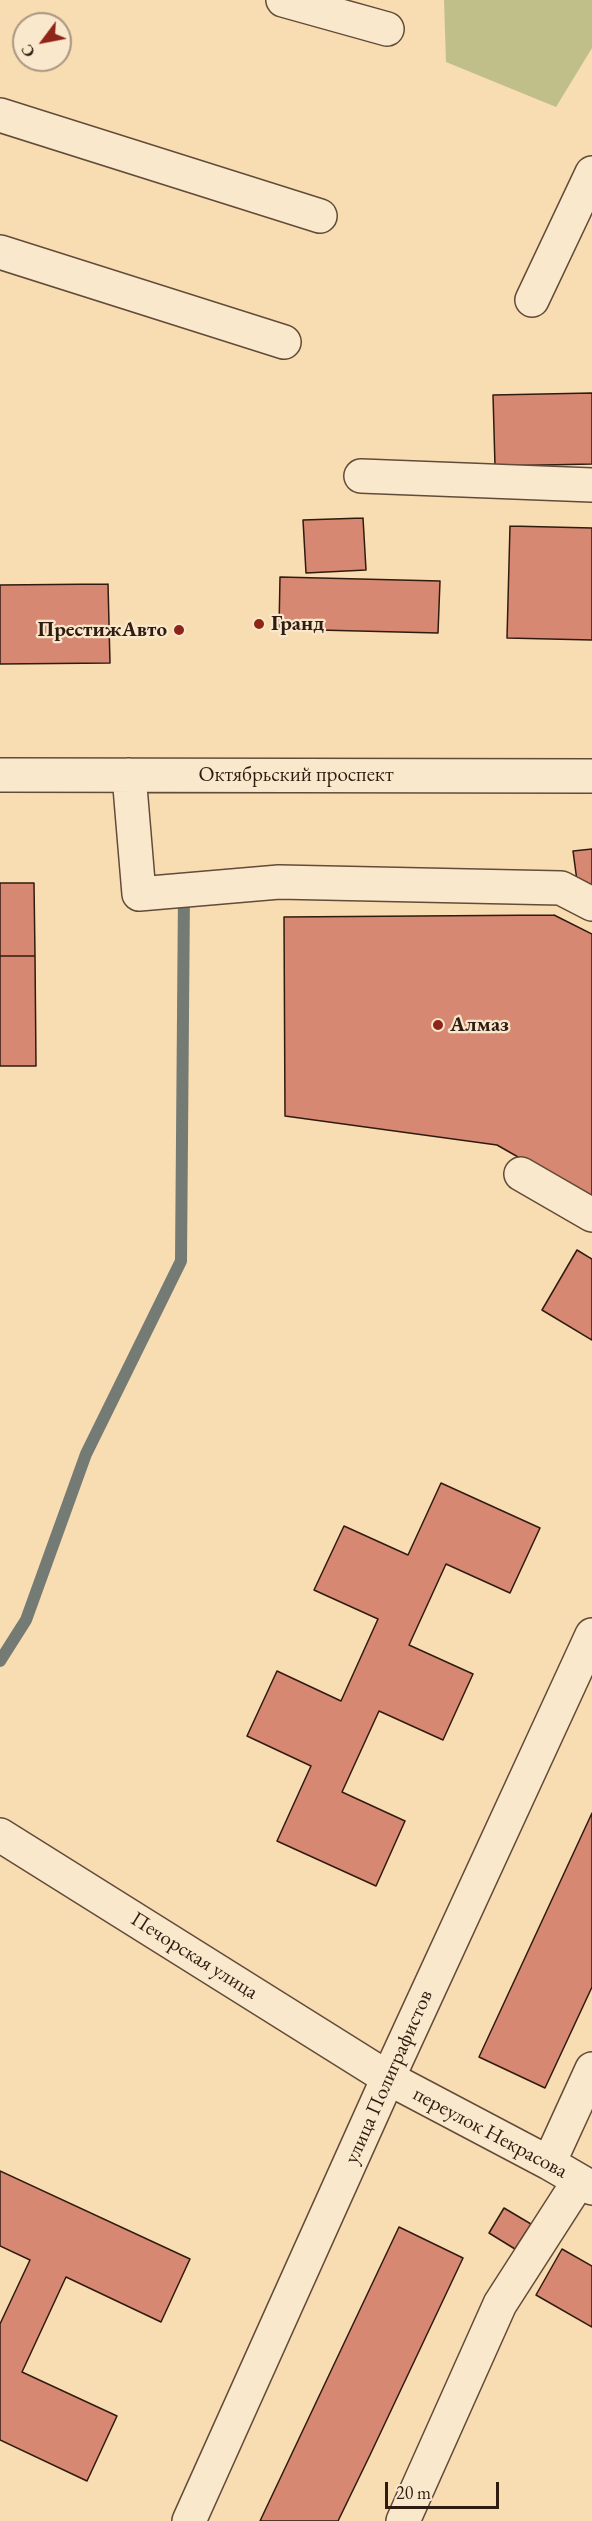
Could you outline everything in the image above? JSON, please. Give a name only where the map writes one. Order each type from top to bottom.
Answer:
[{"type":"street","points":[[283,0],[387,29]]},
{"type":"street","points":[[0,115],[320,216]]},
{"type":"street","points":[[532,300],[592,173]]},
{"type":"street","points":[[0,252],[284,342]]},
{"type":"street","points":[[361,476],[592,485]]},
{"type":"street","name":"Октябрьский проспект","points":[[0,775],[592,776]]},
{"type":"street","points":[[129,775],[139,894],[279,882],[561,888],[592,904]]},
{"type":"street","points":[[521,1174],[592,1215]]},
{"type":"street","name":"улица Полиграфистов","points":[[189,2521],[388,2078],[592,1635]]},
{"type":"street","name":"Печорская улица","points":[[0,1835],[388,2078]]},
{"type":"street","points":[[549,2163],[592,2069]]},
{"type":"street","name":"переулок Некрасова","points":[[388,2078],[586,2185]]},
{"type":"street","points":[[403,2521],[500,2304],[586,2185]]},
{"type":"shaded area","points":[[444,0],[592,0],[592,48],[556,107],[446,62]]},
{"type":"building","points":[[592,393],[592,464],[495,466],[493,395]]},
{"type":"building","points":[[363,518],[366,570],[306,573],[303,520]]},
{"type":"building","points":[[510,526],[592,528],[592,640],[507,638]]},
{"type":"building","points":[[280,577],[440,581],[438,633],[279,629]]},
{"type":"building","points":[[108,584],[110,663],[0,664],[0,585]]},
{"type":"building","points":[[592,849],[592,895],[579,896],[573,851]]},
{"type":"building","points":[[0,883],[34,883],[35,956],[0,956]]},
{"type":"building","name":"Алмаз","points":[[554,915],[592,934],[592,1199],[497,1145],[285,1116],[284,917]]},
{"type":"building","points":[[0,956],[35,956],[36,1066],[0,1066]]},
{"type":"building","points":[[577,1250],[592,1259],[592,1340],[542,1310]]},
{"type":"building","points":[[441,1483],[540,1528],[510,1593],[446,1564],[409,1645],[473,1674],[443,1740],[379,1711],[342,1792],[405,1821],[376,1886],[277,1841],[311,1766],[247,1736],[277,1671],[341,1701],[378,1619],[314,1590],[344,1526],[408,1555]]},
{"type":"building","points":[[592,1813],[592,1987],[545,2088],[479,2057]]},
{"type":"building","points":[[0,2171],[190,2259],[161,2322],[66,2277],[22,2372],[117,2416],[87,2481],[0,2440],[0,2324],[30,2260],[0,2246]]},
{"type":"building","points":[[504,2208],[531,2224],[515,2249],[489,2233]]},
{"type":"building","points":[[399,2227],[463,2258],[370,2455],[338,2521],[260,2521]]},
{"type":"building","points":[[562,2249],[592,2266],[592,2327],[536,2295]]},
{"type":"waterway","points":[[0,1661],[26,1620],[86,1454],[181,1261],[184,892]]},
{"type":"place","name":"Гранд","points":[[259,624]]},
{"type":"place","name":"ПрестижАвто","points":[[179,630]]},
{"type":"place","name":"Алмаз","points":[[438,1025]]}]
